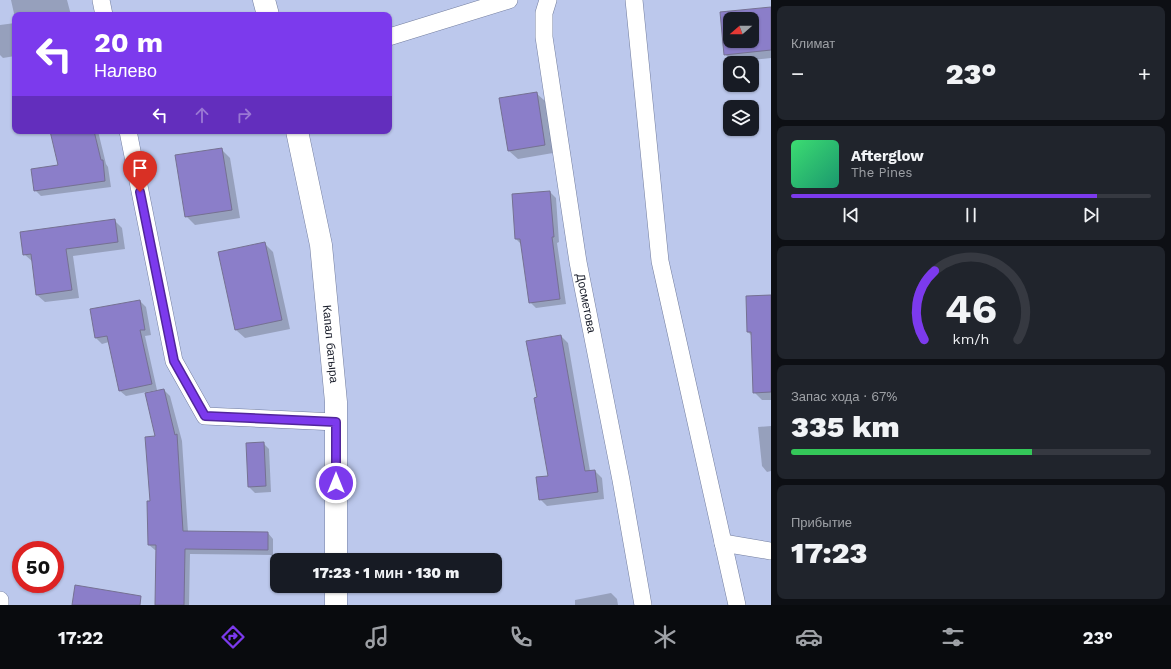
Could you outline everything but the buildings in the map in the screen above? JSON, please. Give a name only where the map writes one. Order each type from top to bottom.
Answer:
[{"type":"main road","points":[[264,0],[267,12]]},
{"type":"main road","name":"Капал батыра","points":[[298,134],[321,245],[336,402],[336,553]]},
{"type":"main road","points":[[336,593],[336,605]]},
{"type":"street","points":[[101,0],[103,12]]},
{"type":"street","points":[[392,36],[509,0]]},
{"type":"street","name":"Досметова","points":[[548,0],[544,14],[544,37],[578,262],[621,480],[643,605]]},
{"type":"street","points":[[634,0],[660,261],[737,605]]},
{"type":"street","points":[[129,134],[174,361],[205,416],[336,422]]},
{"type":"street","points":[[723,543],[771,551]]},
{"type":"street","points":[[0,600],[0,605]]},
{"type":"route","points":[[140,192],[174,361],[205,416],[336,422],[336,483]]}]
